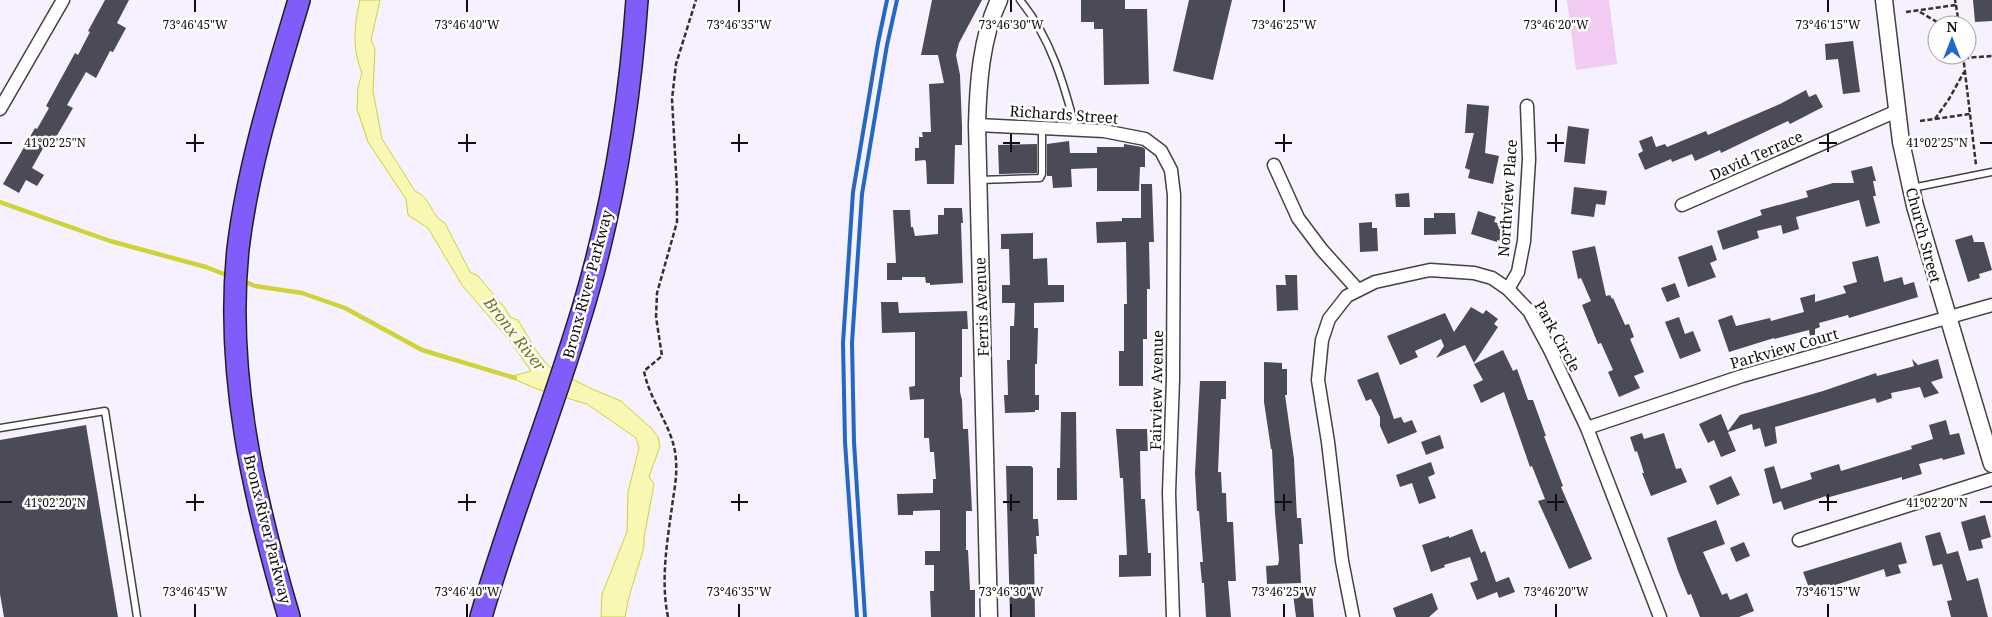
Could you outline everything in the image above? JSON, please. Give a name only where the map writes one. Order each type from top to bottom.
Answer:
[{"type":"highway","name":"Bronx River Parkway","points":[[289,617],[263,517],[245,433],[237,362],[235,300],[242,220],[253,169],[299,0]]},
{"type":"highway","name":"Bronx River Parkway","points":[[481,617],[508,530],[571,346],[595,266],[609,202],[630,72],[637,0]]},
{"type":"street","points":[[0,109],[62,0]]},
{"type":"street","name":"Ferris Avenue","points":[[989,617],[976,125],[981,68],[987,30],[999,0]]},
{"type":"street","name":"Church Street","points":[[1884,0],[1901,142],[1911,188],[1992,464]]},
{"type":"street","name":"Northview Place","points":[[1508,289],[1518,272],[1524,241],[1529,159],[1527,106]]},
{"type":"street","name":"David Terrace","points":[[1682,205],[1897,112]]},
{"type":"street","name":"Richards Street","points":[[976,125],[1104,131],[1145,139],[1161,150],[1168,164]]},
{"type":"street","name":"Fairview Avenue","points":[[1168,164],[1171,170],[1174,194],[1173,379],[1169,493],[1173,617]]},
{"type":"street","points":[[1274,165],[1298,218],[1322,250],[1358,290]]},
{"type":"street","name":"Park Circle","points":[[1353,617],[1342,561],[1328,442],[1318,380],[1322,340],[1329,319],[1347,296],[1375,282],[1430,270],[1474,273],[1492,278],[1508,289],[1529,311],[1587,428],[1660,617]]},
{"type":"street","name":"Parkview Court","points":[[1587,428],[1742,376],[1992,305]]},
{"type":"street","points":[[1799,540],[1992,479]]},
{"type":"lane","points":[[1020,0],[1034,17],[1061,73],[1076,130]]},
{"type":"lane","points":[[978,180],[1040,178],[1042,174],[1042,128]]},
{"type":"lane","points":[[1911,188],[1992,172]]},
{"type":"lane","points":[[0,428],[105,411],[137,617]]},
{"type":"path","points":[[668,617],[664,586],[676,459],[672,438],[644,371],[662,356],[656,317],[657,293],[677,222],[672,99],[676,64],[696,0]]},
{"type":"path","points":[[1955,0],[1958,15]]},
{"type":"path","points":[[1906,12],[1956,5]]},
{"type":"path","points":[[1919,11],[1927,16]]},
{"type":"path","points":[[1977,57],[1992,56]]},
{"type":"path","points":[[1965,65],[1977,175]]},
{"type":"path","points":[[1935,119],[1965,70]]},
{"type":"path","points":[[1920,121],[1970,114]]},
{"type":"shaded area","points":[[1567,0],[1609,0],[1617,64],[1576,70]]},
{"type":"water","name":"Bronx River","points":[[360,0],[380,0],[371,40],[375,49],[373,91],[382,139],[415,191],[425,198],[436,216],[445,223],[470,272],[478,276],[505,308],[510,317],[518,320],[535,349],[551,368],[592,389],[621,401],[651,428],[658,437],[660,446],[649,477],[654,484],[644,547],[625,617],[601,617],[602,594],[627,532],[628,492],[639,448],[636,438],[587,404],[537,389],[509,377],[531,371],[511,342],[462,285],[428,228],[408,215],[406,199],[368,142],[357,109],[358,87],[362,73],[355,46],[356,19]]},
{"type":"building","points":[[105,0],[129,0],[117,23],[126,28],[113,52],[110,51],[96,78],[86,72],[67,105],[73,108],[52,144],[47,141],[32,168],[44,175],[37,186],[26,180],[19,193],[3,184],[35,128],[37,129],[49,108],[46,106],[75,53],[78,55],[90,32],[88,31]]},
{"type":"building","points":[[932,0],[982,0],[959,43],[956,55],[960,75],[962,145],[955,145],[954,184],[927,184],[925,160],[915,161],[915,148],[919,148],[919,137],[923,137],[922,132],[931,132],[929,84],[944,83],[938,55],[921,55]]},
{"type":"building","points":[[1081,0],[1125,0],[1125,9],[1147,9],[1149,84],[1104,85],[1103,29],[1094,29],[1094,22],[1081,22]]},
{"type":"building","points":[[1189,0],[1232,0],[1213,80],[1173,71]]},
{"type":"building","points":[[1973,0],[1992,0],[1992,21],[1977,22],[1977,15],[1974,15]]},
{"type":"building","points":[[1853,41],[1860,92],[1843,94],[1838,59],[1826,60],[1825,44]]},
{"type":"building","points":[[1806,90],[1809,97],[1816,94],[1823,107],[1790,124],[1788,121],[1721,153],[1720,150],[1695,161],[1692,154],[1672,162],[1671,159],[1645,170],[1638,154],[1643,151],[1639,141],[1652,136],[1656,147],[1665,144],[1667,147],[1706,131],[1708,135],[1780,104]]},
{"type":"building","points":[[1467,104],[1489,106],[1485,153],[1499,156],[1493,184],[1468,178],[1470,170],[1465,168],[1474,133],[1465,133]]},
{"type":"building","points":[[1568,126],[1589,129],[1585,164],[1564,162]]},
{"type":"building","points":[[1069,141],[1070,153],[1097,153],[1097,147],[1124,147],[1124,144],[1145,149],[1145,167],[1140,167],[1139,191],[1097,191],[1097,168],[1071,169],[1072,187],[1053,188],[1052,176],[1047,176],[1047,144]]},
{"type":"building","points":[[1037,144],[1037,173],[999,174],[998,145]]},
{"type":"building","points":[[1872,166],[1876,181],[1873,181],[1876,196],[1873,196],[1880,223],[1866,227],[1859,200],[1796,217],[1799,229],[1783,234],[1781,225],[1757,231],[1759,238],[1723,250],[1717,231],[1762,215],[1760,210],[1808,197],[1806,191],[1833,183],[1854,183],[1851,171]]},
{"type":"building","points":[[1141,184],[1152,184],[1154,242],[1149,242],[1150,289],[1147,289],[1147,339],[1143,339],[1143,386],[1119,386],[1119,351],[1124,351],[1124,304],[1127,304],[1126,242],[1097,243],[1096,222],[1122,221],[1122,218],[1141,218]]},
{"type":"building","points":[[1574,187],[1607,191],[1605,205],[1596,204],[1594,217],[1571,214]]},
{"type":"building","points":[[1409,193],[1410,207],[1396,207],[1395,194]]},
{"type":"building","points":[[944,208],[962,208],[963,283],[930,285],[930,283],[926,283],[925,277],[902,277],[902,280],[887,280],[887,263],[896,263],[893,210],[910,210],[911,227],[913,227],[915,236],[938,234],[938,215],[944,215]]},
{"type":"building","points":[[1478,211],[1496,217],[1494,222],[1505,225],[1504,227],[1508,228],[1504,242],[1497,240],[1497,242],[1471,234]]},
{"type":"building","points":[[1434,213],[1455,213],[1456,234],[1424,235],[1424,218],[1434,218]]},
{"type":"building","points":[[1372,222],[1372,228],[1377,228],[1378,251],[1360,252],[1359,223]]},
{"type":"building","points":[[1033,233],[1033,259],[1047,258],[1048,285],[1064,285],[1064,302],[1034,303],[1034,328],[1038,328],[1035,395],[1039,395],[1039,410],[1035,410],[1035,412],[1005,413],[1004,395],[1008,395],[1007,360],[1010,360],[1010,326],[1014,326],[1015,303],[1002,303],[1002,285],[1010,285],[1009,249],[1001,249],[1001,234]]},
{"type":"building","points":[[1972,235],[1974,242],[1984,242],[1992,270],[1979,274],[1980,278],[1968,282],[1955,240]]},
{"type":"building","points":[[1712,245],[1717,260],[1710,263],[1716,277],[1688,287],[1678,257]]},
{"type":"building","points":[[1595,246],[1606,296],[1610,295],[1613,298],[1625,325],[1629,324],[1634,337],[1630,339],[1644,372],[1634,376],[1640,388],[1619,397],[1608,372],[1613,370],[1601,343],[1598,344],[1582,305],[1591,301],[1581,278],[1578,279],[1572,251]]},
{"type":"building","points":[[1878,256],[1884,282],[1902,277],[1904,285],[1914,282],[1918,297],[1849,318],[1848,315],[1819,323],[1820,327],[1815,329],[1815,337],[1810,337],[1809,330],[1774,338],[1729,352],[1718,320],[1732,315],[1736,326],[1770,318],[1771,321],[1804,312],[1800,298],[1815,294],[1815,302],[1846,293],[1843,286],[1857,282],[1852,262]]},
{"type":"building","points":[[1285,275],[1297,275],[1298,310],[1277,311],[1276,285],[1286,285]]},
{"type":"building","points":[[1675,283],[1680,297],[1667,302],[1661,288]]},
{"type":"building","points":[[881,302],[898,302],[899,313],[967,311],[968,329],[962,329],[962,377],[960,377],[960,392],[963,429],[968,429],[972,511],[966,511],[966,550],[968,550],[970,590],[975,590],[975,617],[931,617],[930,591],[934,591],[934,565],[925,565],[925,551],[940,551],[940,510],[913,511],[913,515],[898,515],[897,494],[933,493],[933,479],[936,479],[934,452],[930,452],[929,438],[924,438],[924,399],[910,400],[909,387],[915,386],[915,332],[882,333]]},
{"type":"building","points":[[1471,307],[1483,314],[1486,310],[1498,319],[1494,324],[1498,327],[1474,363],[1465,345],[1436,358],[1444,346],[1441,339],[1415,351],[1418,357],[1400,365],[1387,336],[1445,313],[1454,332]]},
{"type":"building","points":[[1679,317],[1685,334],[1693,331],[1701,351],[1680,359],[1665,322]]},
{"type":"building","points":[[1503,350],[1513,371],[1517,369],[1528,400],[1533,400],[1563,486],[1561,487],[1592,559],[1569,569],[1538,501],[1545,499],[1532,466],[1530,467],[1504,392],[1481,403],[1473,385],[1483,380],[1474,364]]},
{"type":"building","points":[[1912,359],[1918,365],[1938,359],[1943,378],[1931,382],[1939,393],[1924,398],[1920,387],[1891,393],[1892,398],[1877,403],[1875,398],[1775,427],[1777,443],[1765,447],[1760,428],[1753,430],[1752,424],[1728,432],[1736,451],[1721,457],[1714,440],[1708,443],[1699,424],[1721,414],[1728,431],[1740,415],[1823,391],[1876,373],[1877,376],[1911,367],[1914,366]]},
{"type":"building","points":[[1264,362],[1282,363],[1282,369],[1287,369],[1287,395],[1285,395],[1294,459],[1297,518],[1301,518],[1303,544],[1299,544],[1301,583],[1267,584],[1266,566],[1278,565],[1279,560],[1272,449],[1264,402]]},
{"type":"building","points":[[1378,372],[1394,419],[1401,417],[1404,423],[1412,420],[1417,432],[1388,444],[1380,426],[1380,417],[1371,399],[1366,401],[1357,380]]},
{"type":"building","points":[[1200,381],[1226,381],[1226,399],[1221,399],[1218,472],[1221,472],[1222,493],[1226,493],[1227,522],[1233,522],[1236,581],[1228,581],[1231,617],[1206,617],[1204,583],[1202,583],[1200,562],[1203,562],[1195,473]]},
{"type":"building","points":[[1061,412],[1076,412],[1077,500],[1057,500],[1057,468],[1060,468]]},
{"type":"building","points":[[1946,420],[1950,435],[1959,433],[1965,454],[1919,464],[1922,474],[1902,480],[1902,477],[1826,498],[1826,496],[1784,510],[1781,501],[1773,504],[1764,469],[1774,466],[1781,489],[1812,479],[1810,473],[1839,464],[1841,471],[1912,449],[1911,446],[1933,439],[1929,425]]},
{"type":"building","points":[[86,425],[118,617],[4,617],[0,594],[0,440]]},
{"type":"building","points":[[1116,429],[1147,429],[1148,451],[1140,451],[1141,499],[1145,499],[1148,553],[1151,553],[1151,576],[1119,577],[1119,555],[1127,555],[1123,478],[1120,478]]},
{"type":"building","points":[[1642,433],[1644,439],[1664,433],[1676,469],[1681,468],[1687,482],[1651,496],[1642,473],[1644,473],[1637,451],[1635,452],[1630,437]]},
{"type":"building","points":[[1440,435],[1444,448],[1426,455],[1421,442]]},
{"type":"building","points":[[1431,462],[1435,474],[1428,477],[1436,498],[1419,504],[1412,483],[1400,487],[1396,475]]},
{"type":"building","points":[[1006,466],[1031,466],[1033,468],[1033,519],[1038,519],[1039,536],[1036,536],[1037,554],[1034,554],[1035,617],[1010,617]]},
{"type":"building","points":[[1731,476],[1740,495],[1717,505],[1709,486]]},
{"type":"building","points":[[1985,515],[1991,537],[1981,540],[1983,548],[1969,551],[1961,522]]},
{"type":"building","points":[[1716,520],[1725,544],[1703,552],[1722,595],[1727,593],[1730,600],[1747,593],[1754,611],[1739,617],[1700,617],[1691,594],[1688,595],[1667,538]]},
{"type":"building","points":[[1472,529],[1481,553],[1485,551],[1496,582],[1509,577],[1515,592],[1499,598],[1497,592],[1477,600],[1470,583],[1478,580],[1470,557],[1444,565],[1445,567],[1431,572],[1422,545],[1449,536],[1449,538]]},
{"type":"building","points":[[1940,532],[1947,554],[1958,551],[1967,581],[1978,578],[1988,617],[1951,617],[1947,601],[1952,600],[1942,564],[1933,566],[1925,536]]},
{"type":"building","points":[[1744,542],[1750,556],[1736,562],[1730,548]]},
{"type":"building","points":[[1901,542],[1907,563],[1898,565],[1901,573],[1886,577],[1884,569],[1811,593],[1803,572]]},
{"type":"building","points":[[1312,591],[1314,617],[1296,617],[1293,594]]},
{"type":"building","points":[[1432,593],[1438,609],[1429,617],[1396,617],[1393,608]]},
{"type":"waterway","points":[[0,202],[110,241],[206,267],[229,276]]},
{"type":"waterway","points":[[241,280],[255,286],[302,293],[345,308],[422,350],[515,378]]},
{"type":"railway","points":[[857,617],[845,442],[843,343],[853,192],[887,0]]},
{"type":"railway","points":[[865,617],[854,442],[852,343],[862,194],[887,45],[897,0]]}]
